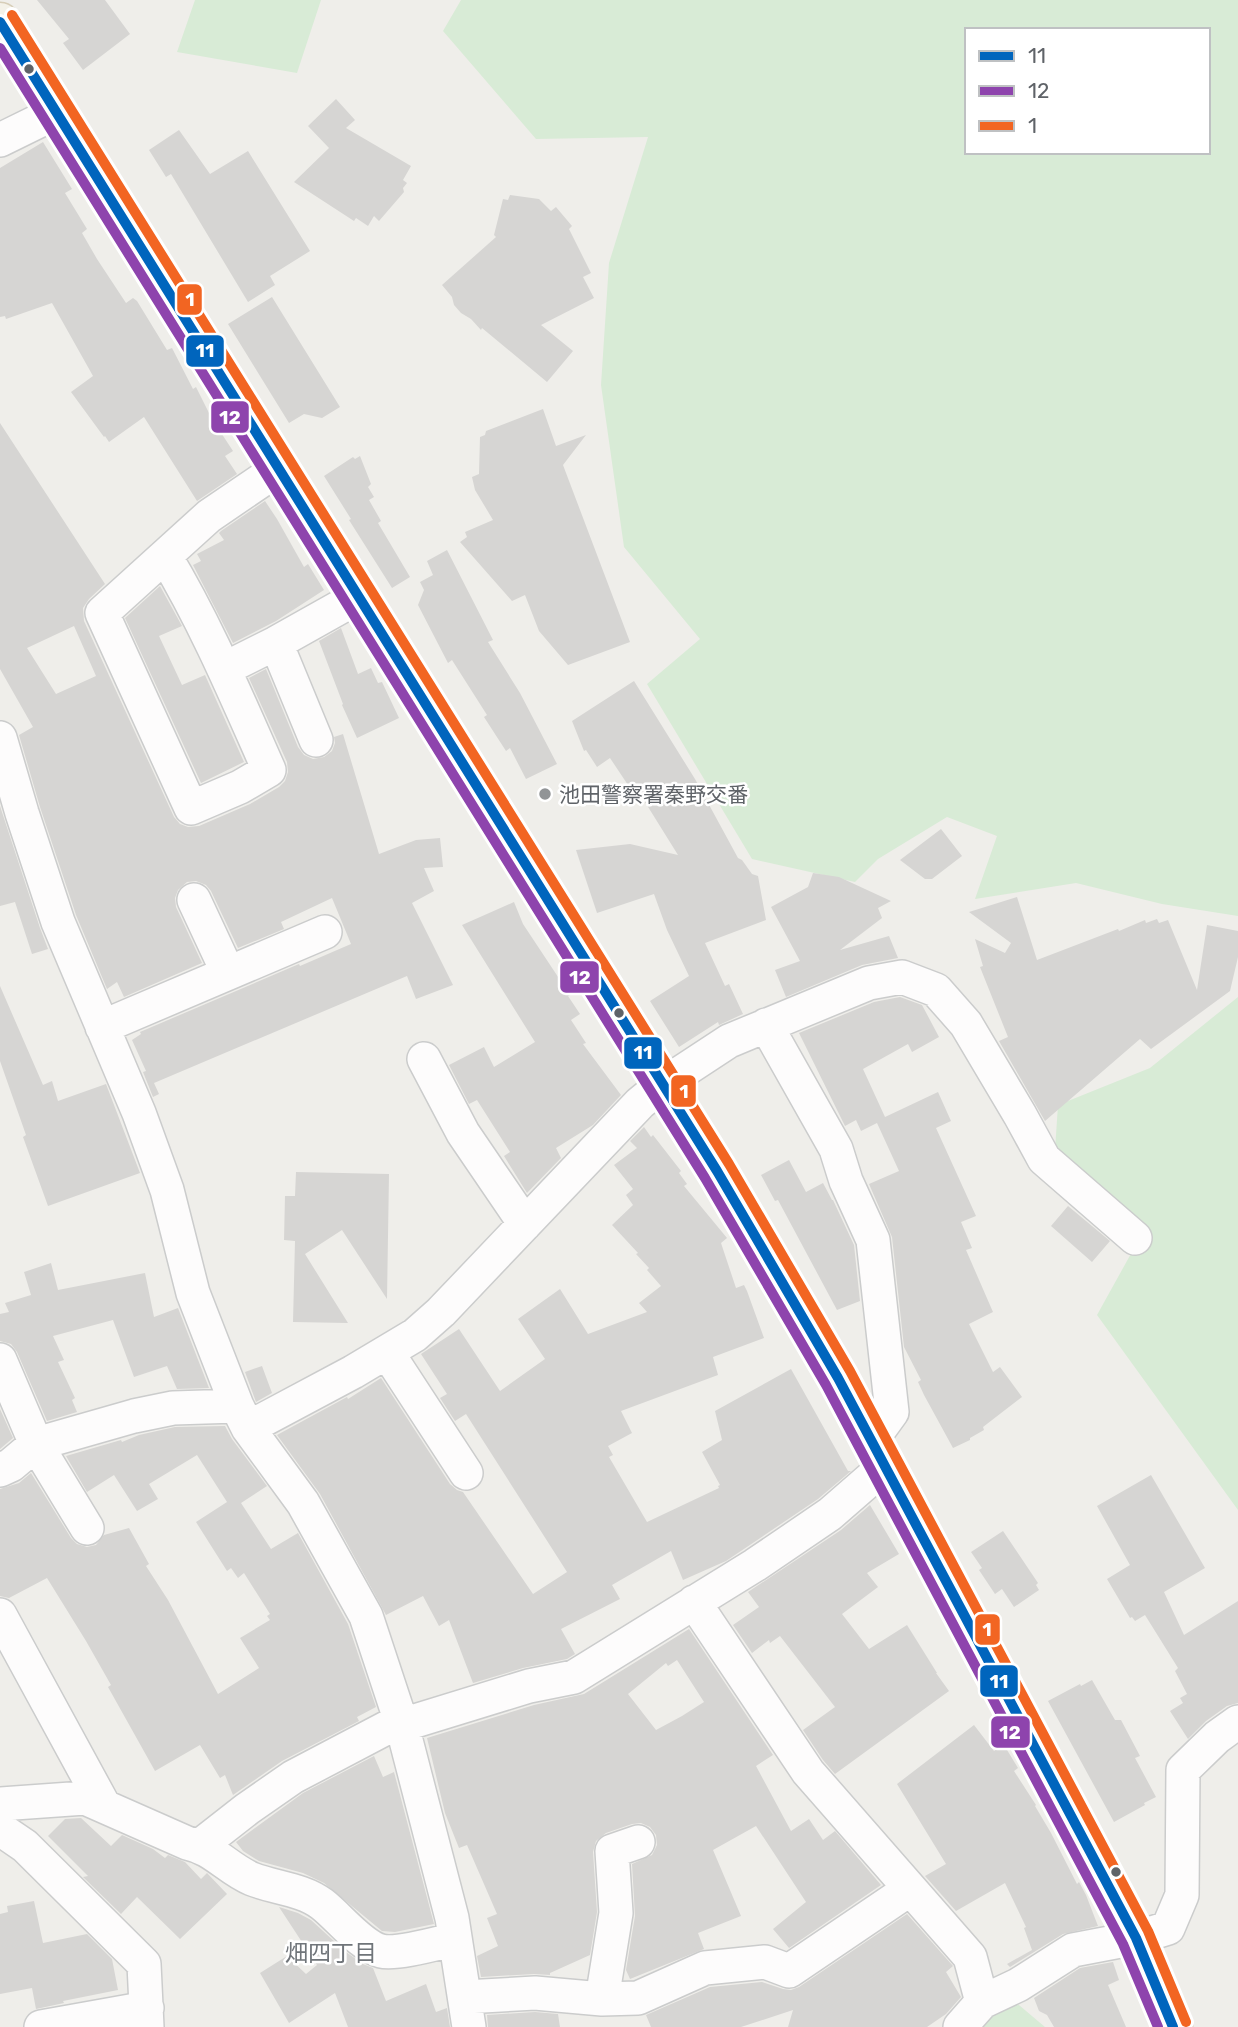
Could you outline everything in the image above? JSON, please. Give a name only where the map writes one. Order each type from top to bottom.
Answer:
[{"type":"main road","points":[[0,22],[717,1171],[838,1378],[1136,1938],[1173,2027]]},
{"type":"street","points":[[0,140],[57,112]]},
{"type":"street","points":[[165,556],[185,588],[269,770],[240,787],[191,808],[102,613],[209,516],[278,469]]},
{"type":"street","points":[[224,669],[358,597]]},
{"type":"street","points":[[276,643],[316,740]]},
{"type":"street","points":[[1,746],[58,922],[139,1113],[167,1189],[193,1293],[242,1417],[303,1503],[366,1616],[402,1725],[452,1918],[467,2012],[535,1993],[602,1999],[638,1998],[705,1968],[765,1962],[789,1970],[910,1889]]},
{"type":"street","points":[[194,900],[228,973]]},
{"type":"street","points":[[102,1027],[325,932]]},
{"type":"street","points":[[0,1470],[11,1465],[36,1444],[134,1416],[173,1408],[242,1417],[387,1352],[415,1335],[441,1312],[640,1103],[662,1085],[729,1041],[869,983],[902,977],[936,990],[966,1024],[1044,1159],[1135,1238]]},
{"type":"street","points":[[201,1846],[293,1777],[390,1726],[402,1725],[529,1686],[574,1677],[755,1565],[830,1514],[877,1454],[892,1412],[873,1240],[846,1181],[836,1149],[766,1026]]},
{"type":"street","points":[[424,1059],[463,1133],[524,1224]]},
{"type":"street","points":[[387,1352],[467,1473]]},
{"type":"street","points":[[0,1360],[36,1444],[87,1528]]},
{"type":"street","points":[[694,1602],[808,1772],[970,1957],[982,2002]]},
{"type":"street","points":[[0,1615],[103,1804]]},
{"type":"street","points":[[960,2027],[982,2002],[1018,1985],[1073,1950],[1136,1938],[1168,1928],[1182,1895],[1183,1770],[1217,1737],[1238,1722]]},
{"type":"street","points":[[0,1804],[85,1798],[103,1804],[187,1843],[201,1846],[250,1878],[287,1888],[321,1903],[363,1941],[380,1951],[395,1951],[455,1939]]},
{"type":"street","points":[[0,1829],[25,1846],[144,1964],[147,2018],[41,2027]]},
{"type":"street","points":[[602,1999],[616,1913],[612,1850],[638,1842]]},
{"type":"green space","points":[[195,0],[321,0],[297,73],[177,52]]},
{"type":"green space","points":[[461,0],[1238,0],[1238,916],[1162,904],[1076,883],[975,899],[997,836],[947,817],[878,859],[855,882],[752,859],[647,684],[700,639],[624,547],[601,385],[609,263],[648,137],[536,139],[443,31]]},
{"type":"green space","points":[[1238,997],[1238,1510],[1097,1315],[1143,1232],[1055,1150],[1058,1105],[1150,1068]]},
{"type":"green space","points":[[1013,2000],[1045,2027],[971,2027]]},
{"type":"building","points":[[37,0],[105,0],[130,34],[83,70],[63,43],[69,39]]},
{"type":"building","points":[[336,99],[355,120],[346,128],[411,166],[403,180],[407,183],[403,188],[404,192],[379,221],[374,216],[368,226],[356,218],[354,221],[294,182],[329,148],[308,126]]},
{"type":"building","points":[[179,130],[210,174],[248,151],[310,251],[270,276],[275,285],[248,302],[171,174],[166,177],[149,150]]},
{"type":"building","points":[[43,142],[72,189],[65,193],[87,229],[82,233],[97,259],[126,303],[133,298],[137,301],[167,350],[172,348],[193,389],[196,387],[212,419],[233,451],[225,456],[237,474],[197,501],[144,417],[109,442],[71,392],[93,376],[52,303],[6,319],[5,316],[0,317],[0,168]]},
{"type":"building","points":[[510,195],[539,199],[551,211],[556,207],[572,226],[569,229],[591,273],[583,277],[594,298],[541,325],[573,351],[547,382],[461,313],[442,285],[496,237],[494,235],[503,199],[508,200]]},
{"type":"building","points":[[272,297],[340,407],[322,418],[304,414],[289,423],[228,324]]},
{"type":"building","points":[[543,409],[556,446],[586,435],[563,465],[630,642],[568,665],[539,631],[525,595],[512,601],[460,542],[467,537],[465,532],[493,520],[475,490],[472,477],[479,474],[480,437],[485,435],[486,431]]},
{"type":"building","points":[[0,423],[105,584],[83,608],[84,621],[174,817],[180,824],[188,827],[199,826],[250,804],[285,781],[287,762],[249,678],[266,669],[298,747],[304,755],[313,759],[324,757],[332,751],[334,737],[343,734],[379,854],[416,840],[440,838],[443,867],[424,868],[434,891],[412,903],[453,985],[416,999],[407,976],[154,1083],[159,1094],[153,1097],[143,1072],[146,1071],[132,1040],[141,1034],[140,1032],[351,944],[332,898],[281,922],[284,929],[238,948],[211,891],[206,885],[196,881],[187,882],[178,890],[176,907],[202,963],[124,997],[117,982],[107,989],[76,915],[19,735],[33,727],[0,669]],"holes":[[[74,626],[96,676],[56,694],[27,648]]]},
{"type":"building","points":[[360,456],[371,484],[368,487],[374,497],[369,500],[381,521],[378,523],[410,577],[392,588],[324,476],[353,457],[355,459]]},
{"type":"building","points":[[265,501],[304,567],[308,564],[324,590],[276,621],[233,643],[193,565],[201,561],[197,554],[224,540],[219,533],[221,531]]},
{"type":"building","points":[[447,550],[493,640],[488,642],[520,693],[557,764],[526,779],[510,748],[506,751],[484,717],[487,715],[452,660],[448,663],[418,605],[424,590],[420,582],[433,575],[427,561]]},
{"type":"building","points":[[160,586],[182,626],[159,636],[182,685],[205,675],[244,762],[201,783],[125,618]]},
{"type":"building","points":[[341,628],[358,674],[371,668],[378,683],[382,682],[399,718],[357,738],[319,641]]},
{"type":"building","points":[[634,681],[695,779],[738,858],[752,874],[758,876],[766,920],[705,943],[725,986],[729,984],[743,1014],[719,1025],[718,1022],[679,1047],[650,1001],[689,976],[667,930],[654,894],[597,913],[576,850],[630,844],[678,855],[635,786],[630,788],[610,758],[597,767],[586,750],[584,751],[572,721]]},
{"type":"building","points":[[0,806],[48,949],[32,954],[15,902],[0,906]]},
{"type":"building","points":[[941,829],[962,856],[932,879],[925,879],[900,860]]},
{"type":"building","points":[[813,873],[839,877],[891,901],[878,908],[882,918],[840,950],[889,936],[898,958],[862,965],[786,997],[775,970],[800,961],[771,907],[808,887]]},
{"type":"building","points":[[1017,897],[1037,960],[1145,920],[1146,923],[1157,919],[1159,923],[1168,920],[1197,990],[1207,925],[1238,931],[1238,957],[1230,991],[1151,1049],[1140,1039],[1045,1121],[999,1041],[1008,1037],[980,967],[983,966],[975,939],[1005,953],[1011,943],[969,912]]},
{"type":"building","points":[[514,902],[523,924],[580,1014],[571,1020],[586,1043],[583,1044],[621,1095],[593,1125],[556,1148],[561,1158],[527,1193],[504,1156],[510,1152],[477,1100],[469,1104],[449,1065],[484,1047],[494,1067],[535,1042],[462,925]]},
{"type":"building","points":[[0,986],[43,1085],[52,1081],[58,1101],[106,1084],[140,1173],[48,1206],[0,1061]]},
{"type":"building","points":[[900,997],[922,1005],[939,1037],[912,1052],[908,1044],[863,1069],[885,1117],[938,1092],[951,1121],[936,1128],[976,1216],[961,1222],[972,1248],[966,1250],[993,1312],[969,1324],[993,1372],[1000,1367],[1022,1397],[983,1427],[984,1430],[953,1448],[924,1395],[918,1382],[921,1380],[904,1347],[892,1237],[869,1184],[899,1171],[877,1123],[861,1131],[856,1120],[845,1126],[799,1033],[874,1002]]},
{"type":"building","points":[[644,1127],[681,1171],[679,1173],[687,1184],[684,1186],[727,1238],[721,1243],[736,1288],[744,1285],[764,1338],[713,1357],[718,1375],[621,1411],[632,1433],[608,1446],[613,1455],[609,1457],[647,1522],[719,1488],[720,1485],[702,1452],[722,1440],[715,1411],[791,1369],[848,1471],[851,1471],[818,1499],[726,1561],[683,1580],[671,1551],[612,1585],[620,1599],[561,1629],[575,1654],[567,1659],[523,1668],[473,1683],[449,1620],[439,1626],[423,1596],[386,1615],[320,1494],[277,1435],[347,1397],[348,1399],[381,1378],[450,1484],[463,1492],[533,1594],[567,1572],[466,1414],[455,1421],[440,1398],[447,1394],[421,1354],[459,1329],[500,1391],[545,1359],[518,1319],[560,1289],[588,1334],[647,1312],[639,1303],[661,1286],[647,1270],[649,1268],[636,1254],[638,1253],[612,1225],[633,1205],[626,1195],[633,1189],[614,1165],[637,1148],[630,1141]]},
{"type":"building","points":[[789,1160],[806,1192],[823,1183],[833,1200],[854,1245],[860,1301],[837,1310],[778,1200],[775,1201],[761,1175]]},
{"type":"building","points":[[296,1172],[389,1174],[387,1299],[342,1230],[305,1254],[348,1323],[293,1322],[295,1241],[284,1240],[285,1196],[295,1196]]},
{"type":"building","points":[[1068,1206],[1110,1241],[1092,1262],[1051,1226]]},
{"type":"building","points":[[51,1263],[58,1290],[145,1273],[154,1317],[178,1308],[209,1388],[177,1389],[167,1366],[134,1377],[113,1320],[53,1336],[64,1360],[58,1362],[75,1398],[72,1400],[77,1412],[47,1421],[17,1352],[11,1344],[0,1341],[0,1314],[9,1312],[5,1303],[31,1295],[24,1272]]},
{"type":"building","points":[[262,1366],[272,1393],[256,1402],[245,1372]]},
{"type":"building","points":[[0,1409],[13,1438],[0,1449]]},
{"type":"building","points":[[225,1426],[267,1486],[241,1503],[271,1549],[298,1533],[348,1624],[376,1707],[357,1717],[359,1721],[282,1761],[233,1795],[225,1775],[220,1778],[200,1745],[155,1771],[108,1687],[111,1685],[47,1578],[9,1598],[0,1596],[0,1489],[19,1483],[31,1473],[77,1544],[87,1547],[96,1545],[104,1535],[129,1528],[149,1564],[146,1566],[168,1600],[218,1694],[259,1668],[240,1638],[270,1620],[267,1616],[270,1614],[244,1573],[238,1578],[231,1568],[227,1571],[196,1522],[227,1502],[197,1455],[149,1484],[158,1499],[137,1511],[114,1475],[87,1492],[66,1456],[175,1427]]},
{"type":"building","points":[[1151,1475],[1205,1568],[1164,1592],[1184,1635],[1238,1601],[1238,1703],[1227,1706],[1206,1721],[1188,1739],[1170,1711],[1183,1703],[1180,1698],[1187,1694],[1175,1671],[1178,1668],[1145,1615],[1135,1621],[1130,1618],[1107,1579],[1130,1565],[1097,1506]]},
{"type":"building","points":[[870,1505],[899,1554],[867,1573],[878,1587],[842,1614],[869,1649],[907,1625],[949,1691],[835,1774],[803,1730],[835,1707],[780,1636],[770,1643],[769,1640],[752,1653],[733,1625],[759,1607],[748,1592],[841,1530]]},
{"type":"building","points":[[1003,1531],[1038,1583],[1036,1585],[1039,1590],[1014,1607],[1002,1589],[995,1594],[971,1552]]},
{"type":"building","points":[[689,1629],[773,1755],[756,1766],[791,1831],[809,1819],[823,1840],[835,1831],[881,1885],[789,1948],[773,1929],[806,1902],[756,1826],[713,1850],[741,1916],[698,1933],[704,1949],[630,1979],[626,1970],[635,1916],[632,1864],[652,1855],[657,1845],[656,1835],[650,1827],[641,1823],[632,1824],[606,1833],[596,1841],[593,1852],[597,1912],[590,1955],[550,1975],[481,1977],[477,1956],[498,1946],[487,1918],[497,1914],[467,1845],[459,1848],[445,1813],[427,1738],[534,1705],[584,1694]],"holes":[[[677,1660],[704,1702],[656,1730],[628,1694],[666,1663],[668,1666]]]},
{"type":"building","points":[[1092,1680],[1115,1720],[1121,1720],[1140,1756],[1135,1758],[1156,1797],[1114,1822],[1048,1701]]},
{"type":"building","points":[[974,1725],[994,1751],[1004,1745],[1018,1768],[1014,1771],[1036,1805],[1077,1884],[1079,1882],[1086,1895],[1098,1926],[1063,1934],[1010,1967],[1007,1964],[1032,1950],[1024,1928],[1026,1927],[1005,1883],[956,1911],[925,1876],[946,1864],[897,1784]]},
{"type":"building","points":[[374,1756],[383,1777],[394,1772],[434,1924],[395,1932],[382,1931],[324,1883],[303,1873],[259,1861],[243,1851],[236,1842],[303,1793]]},
{"type":"building","points":[[81,1818],[111,1846],[122,1835],[153,1849],[165,1858],[168,1855],[185,1862],[201,1879],[207,1873],[227,1894],[180,1939],[137,1897],[121,1914],[83,1877],[88,1876],[48,1836],[65,1819]]},
{"type":"building","points":[[34,1901],[43,1943],[87,1934],[112,1959],[118,1990],[36,2009],[32,1988],[0,1994],[0,1914],[8,1912],[7,1906]]},
{"type":"building","points":[[279,1907],[311,1920],[346,1952],[373,1968],[386,2001],[426,1984],[436,2012],[447,2008],[450,2027],[348,2027],[335,1993],[289,2023],[260,1973],[287,1956],[306,1974],[317,1965]]},
{"type":"building","points":[[907,1914],[953,1966],[946,1972],[961,1997],[946,2014],[927,2027],[788,2027],[793,2010],[741,2027],[651,2027],[646,2015],[710,1987],[762,1982],[783,1989],[799,1987]]},
{"type":"building","points":[[1113,1962],[1119,1980],[1108,1985],[1126,2027],[1054,2027],[1047,2015],[1039,2011],[1034,1998],[1080,1968]]},
{"type":"building","points":[[535,2012],[558,2014],[560,2027],[488,2027],[487,2015]]},
{"type":"transit line","name":"1","points":[[12,15],[729,1164],[850,1371],[1148,1931],[1186,2022]]},
{"type":"transit line","name":"11","points":[[0,22],[717,1171],[838,1378],[1136,1938],[1173,2027]]},
{"type":"transit line","name":"12","points":[[0,48],[705,1178],[826,1385],[1123,1944],[1158,2027]]},
{"type":"place","name":"池田警察署秦野交番","points":[[545,794]]},
{"type":"district","name":"畑四丁目","points":[[331,1953]]}]
